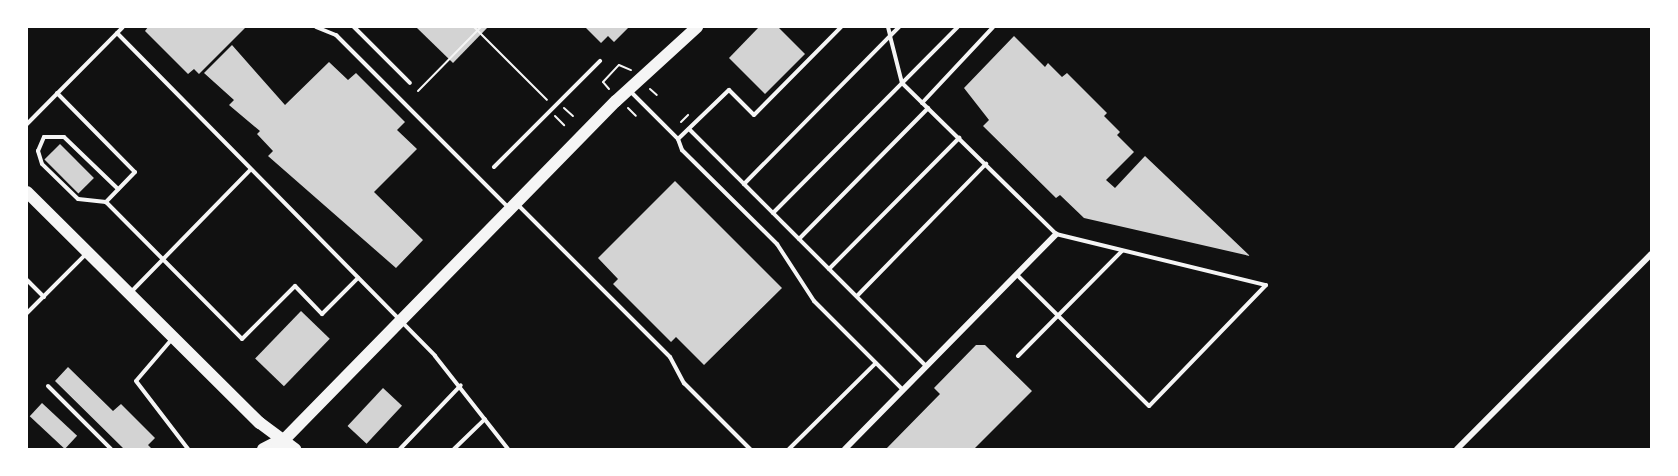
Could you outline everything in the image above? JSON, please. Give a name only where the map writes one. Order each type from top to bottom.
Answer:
[{"type":"main road","points":[[279,446],[400,319],[628,89],[697,27]]},
{"type":"main road","points":[[27,192],[174,337],[279,446]]},
{"type":"main road","points":[[263,449],[279,446],[295,449]]},
{"type":"street","points":[[845,449],[1056,234]]},
{"type":"street","points":[[1457,449],[1651,254]]},
{"type":"lane","points":[[27,124],[123,27]]},
{"type":"lane","points":[[316,27],[336,35],[664,350],[684,383],[750,449]]},
{"type":"lane","points":[[354,27],[410,83]]},
{"type":"lane","points":[[888,27],[902,83],[1056,234],[1266,285],[1149,406],[1016,274]]},
{"type":"lane","points":[[744,184],[899,27]]},
{"type":"lane","points":[[773,213],[958,27]]},
{"type":"lane","points":[[922,103],[993,27]]},
{"type":"lane","points":[[678,139],[729,90],[754,115],[839,28]]},
{"type":"lane","points":[[117,33],[250,170],[400,319],[461,385],[508,449]]},
{"type":"lane","points":[[494,167],[600,61]]},
{"type":"lane","points":[[628,89],[678,139],[682,150],[777,244],[814,301],[902,389]]},
{"type":"lane","points":[[57,93],[135,172],[106,202]]},
{"type":"lane","points":[[799,239],[928,108]]},
{"type":"lane","points":[[689,129],[926,365]]},
{"type":"lane","points":[[118,189],[64,137],[44,137],[38,151],[42,164],[78,199],[106,202],[242,339],[295,286],[322,314],[358,278]]},
{"type":"lane","points":[[829,269],[959,138]]},
{"type":"lane","points":[[856,296],[987,164]]},
{"type":"lane","points":[[130,294],[250,170]]},
{"type":"lane","points":[[1018,356],[1123,250]]},
{"type":"lane","points":[[27,314],[87,252]]},
{"type":"lane","points":[[27,280],[44,297]]},
{"type":"lane","points":[[174,337],[136,381],[188,449]]},
{"type":"lane","points":[[789,449],[876,363]]},
{"type":"lane","points":[[400,449],[461,385]]},
{"type":"lane","points":[[48,386],[111,449]]},
{"type":"lane","points":[[454,449],[484,419]]},
{"type":"path","points":[[474,27],[551,104]]},
{"type":"path","points":[[418,91],[481,27]]},
{"type":"path","points":[[603,82],[624,63]]},
{"type":"path","points":[[564,125],[554,115],[558,110],[562,106],[573,116]]},
{"type":"path","points":[[681,122],[688,115]]},
{"type":"building","points":[[148,27],[246,27],[199,74],[194,69],[188,74],[145,31]]},
{"type":"building","points":[[416,27],[488,27],[453,63]]},
{"type":"building","points":[[585,27],[629,27],[614,42],[608,36],[601,43]]},
{"type":"building","points":[[759,27],[778,27],[805,54],[765,94],[729,58]]},
{"type":"building","points":[[1014,36],[1045,67],[1048,63],[1062,77],[1067,73],[1107,113],[1104,116],[1120,132],[1117,135],[1134,152],[1106,180],[1115,188],[1145,156],[1250,256],[1084,218],[1060,195],[1056,198],[983,126],[989,120],[964,88]]},
{"type":"building","points":[[232,45],[285,105],[329,62],[348,80],[356,73],[405,122],[397,130],[417,149],[374,192],[423,240],[396,268],[268,156],[273,151],[257,134],[260,131],[229,105],[234,100],[204,73]]},
{"type":"building","points":[[60,144],[94,178],[78,193],[44,160]]},
{"type":"building","points":[[675,181],[782,288],[704,365],[676,337],[671,342],[613,284],[618,279],[598,258]]},
{"type":"building","points":[[301,311],[330,339],[284,386],[255,358]]},
{"type":"building","points":[[976,345],[985,345],[1032,391],[974,449],[886,449],[940,394],[934,388]]},
{"type":"building","points":[[68,367],[113,411],[121,404],[155,438],[148,445],[152,449],[124,449],[55,381]]},
{"type":"building","points":[[383,388],[402,406],[367,444],[348,426]]},
{"type":"building","points":[[42,403],[77,436],[65,449],[30,416]]}]
